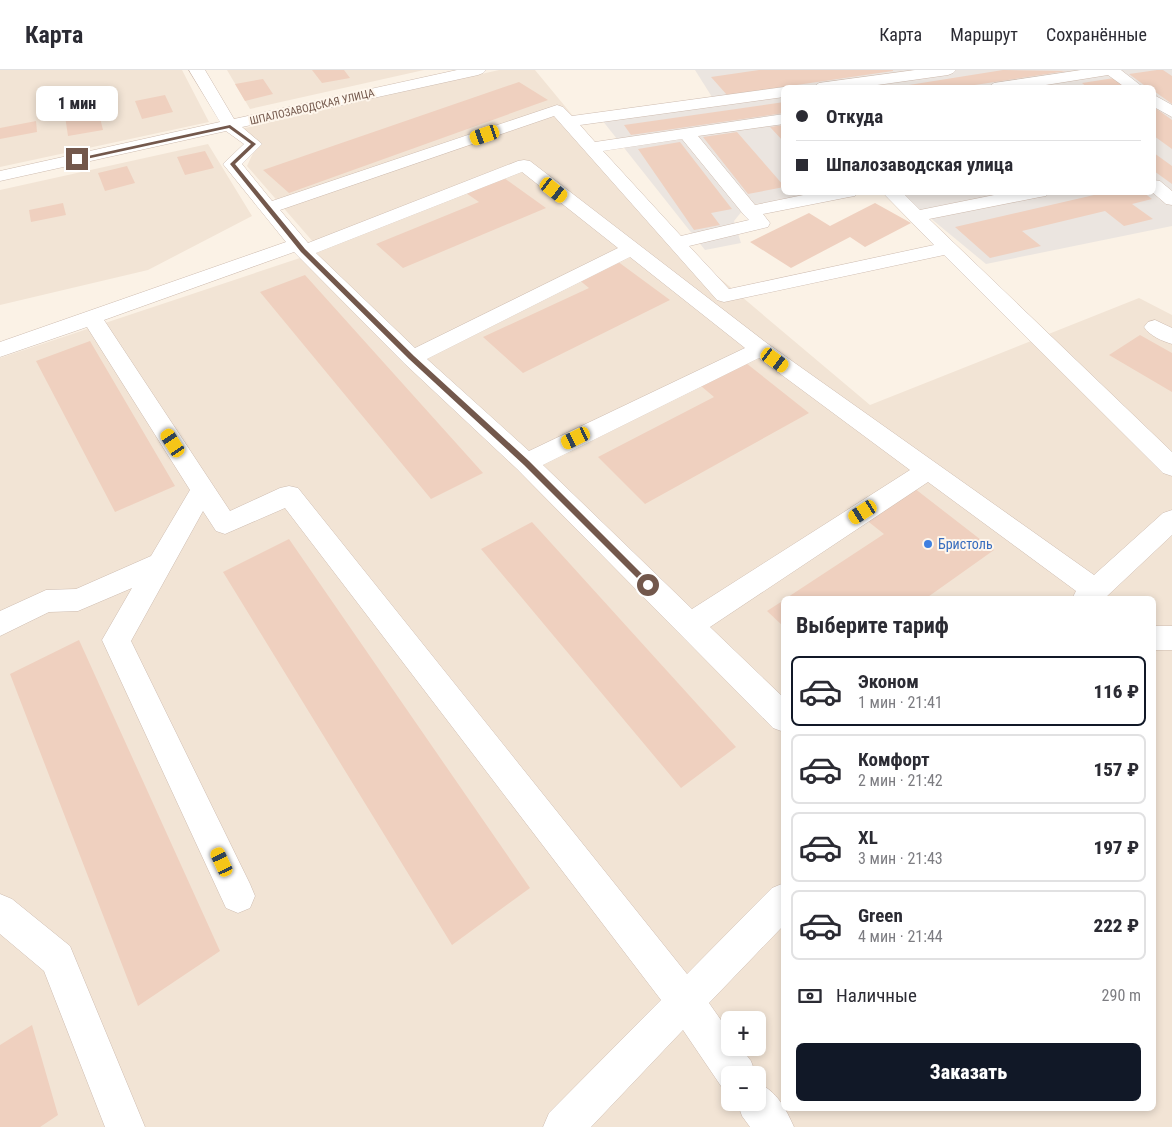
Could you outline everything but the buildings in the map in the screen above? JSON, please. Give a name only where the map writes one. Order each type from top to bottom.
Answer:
[{"type":"street","points":[[197,70],[230,126],[254,144],[232,164],[301,247],[412,358],[526,463],[781,715]]},
{"type":"street","name":"ШПАЛОЗАВОДСКАЯ УЛИЦА","points":[[0,176],[478,70]]},
{"type":"street","points":[[840,85],[948,70]]},
{"type":"street","points":[[1027,85],[1111,70],[1132,85]]},
{"type":"street","points":[[567,122],[781,92]]},
{"type":"street","points":[[1156,101],[1172,112]]},
{"type":"street","points":[[269,208],[557,110],[724,296],[948,248]]},
{"type":"street","points":[[590,148],[781,119]]},
{"type":"street","points":[[676,243],[761,223],[686,133]]},
{"type":"street","points":[[0,350],[301,247],[524,166],[760,349],[927,471],[1090,594],[1172,520]]},
{"type":"street","points":[[1156,187],[1172,200]]},
{"type":"street","points":[[751,211],[834,195]]},
{"type":"street","points":[[894,195],[1172,467]]},
{"type":"street","points":[[916,216],[1024,195]]},
{"type":"street","points":[[412,358],[631,249]]},
{"type":"street","points":[[92,318],[225,524],[289,495],[684,1000],[731,1066]]},
{"type":"street","points":[[526,463],[760,349]]},
{"type":"street","points":[[689,626],[927,471]]},
{"type":"street","points":[[204,490],[116,640],[238,896]]},
{"type":"street","points":[[0,624],[46,601],[78,600],[160,564]]},
{"type":"street","points":[[1156,638],[1172,638]]},
{"type":"street","points":[[563,1127],[684,1000],[781,903]]},
{"type":"street","points":[[0,911],[57,959],[125,1127]]},
{"type":"street","points":[[762,1111],[774,1127]]},
{"type":"shaded area","points":[[0,70],[182,70],[209,122],[0,167]]},
{"type":"shaded area","points":[[227,70],[424,70],[250,109]]},
{"type":"shaded area","points":[[499,70],[535,70],[678,243],[870,405],[1139,298],[1172,315],[1172,1127],[0,1127],[0,358],[321,251],[247,166],[254,151],[241,129]]},
{"type":"shaded area","points":[[695,70],[1172,70],[1172,226],[986,264],[902,195],[1156,195],[1156,85],[781,85],[781,195],[831,195],[747,205],[734,221],[741,243],[705,250],[602,120],[712,97]]},
{"type":"shaded area","points":[[208,144],[252,216],[148,270],[0,305],[0,190]]},
{"type":"place","name":"Бристоль","points":[[928,544]]},
{"type":"route","points":[[77,159],[230,126],[254,144],[232,164],[303,251],[412,358],[526,463],[648,585]]}]
